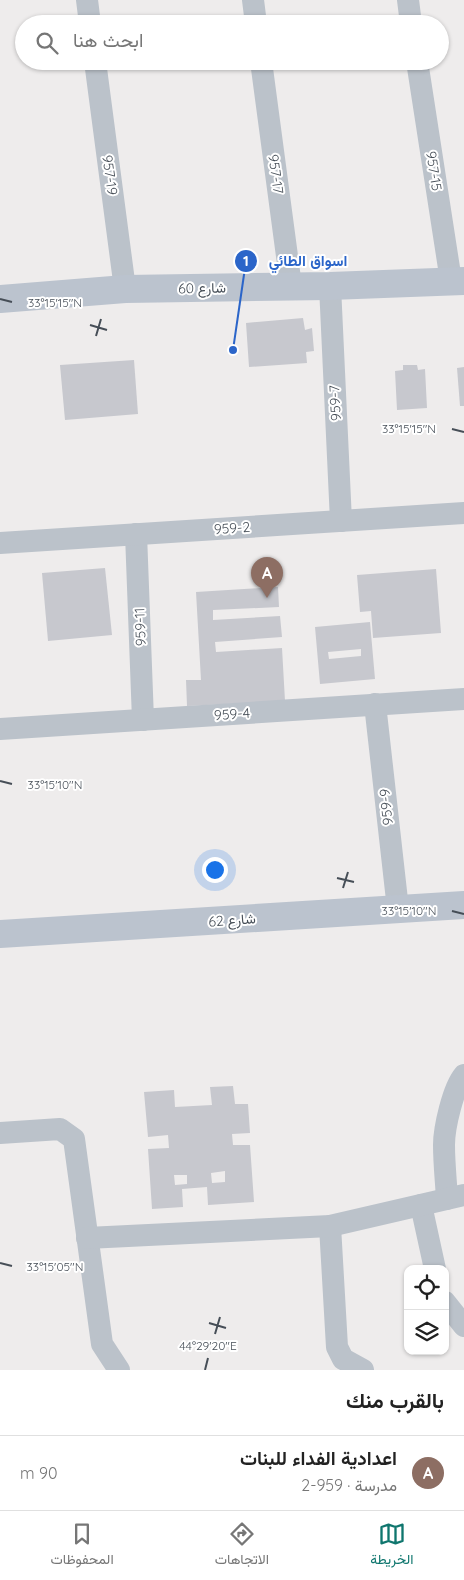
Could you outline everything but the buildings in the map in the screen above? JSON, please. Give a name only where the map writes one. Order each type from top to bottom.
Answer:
[{"type":"street","points":[[86,0],[88,15]]},
{"type":"street","points":[[253,0],[255,15]]},
{"type":"street","points":[[408,0],[410,15]]},
{"type":"street","name":"957-19","points":[[96,70],[125,289]]},
{"type":"street","name":"957-17","points":[[262,70],[291,286]]},
{"type":"street","name":"957-15","points":[[419,70],[458,281]]},
{"type":"street","name":"شارع 60","points":[[0,299],[125,289],[330,286],[458,281]]},
{"type":"street","name":"959-7","points":[[330,286],[341,521]]},
{"type":"street","name":"959-2","points":[[0,543],[464,513]]},
{"type":"street","name":"959-11","points":[[136,534],[143,720]]},
{"type":"street","name":"959-4","points":[[0,729],[464,699]]},
{"type":"street","name":"959-9","points":[[375,704],[398,910]]},
{"type":"street","name":"شارع 62","points":[[0,934],[464,906]]},
{"type":"street","points":[[87,1238],[330,1226],[455,1197],[444,1143],[452,1102],[460,1079],[464,1074]]},
{"type":"street","points":[[0,1133],[60,1129],[74,1139],[102,1344],[119,1370]]},
{"type":"street","points":[[421,1205],[434,1265]]},
{"type":"street","points":[[330,1226],[337,1347],[343,1359],[363,1370]]},
{"type":"street","points":[[449,1307],[464,1326]]},
{"type":"place","name":"اسواق الطائي","points":[[233,350]]},
{"type":"place","name":"اعدادية الفداء للبنات","points":[[267,598]]}]
